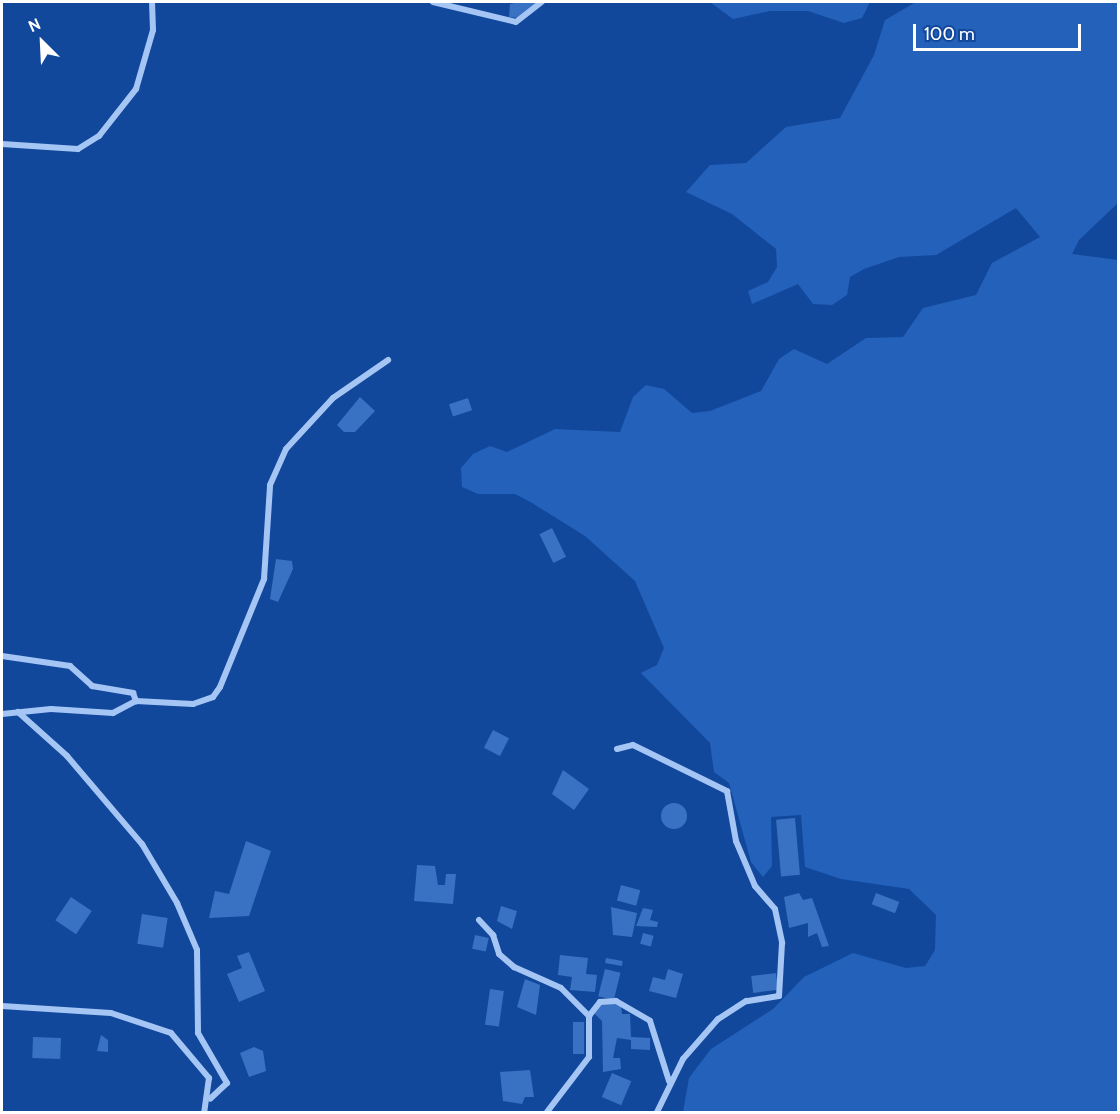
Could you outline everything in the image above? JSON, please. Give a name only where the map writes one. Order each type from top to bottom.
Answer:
[{"type":"street","points":[[2,144],[78,149],[99,135],[136,89],[153,30],[152,2]]},
{"type":"street","points":[[433,2],[516,21],[542,2]]},
{"type":"street","points":[[2,714],[18,712],[113,713],[136,701],[193,704],[213,697],[220,687],[264,579],[270,485],[286,449],[340,392],[388,360]]},
{"type":"street","points":[[2,656],[70,666],[92,686],[133,693],[136,701]]},
{"type":"street","points":[[18,712],[68,756],[142,844],[177,903],[197,950],[198,1033],[227,1083],[210,1099],[204,1113]]},
{"type":"street","points":[[617,749],[633,745],[727,791],[735,841],[755,886],[775,909],[782,943],[779,996],[746,1001],[718,1019],[669,1082],[657,1113]]},
{"type":"street","points":[[479,920],[493,936],[499,954],[514,967],[561,988],[589,1016]]},
{"type":"street","points":[[547,1113],[589,1057],[589,1016],[600,1002],[616,1001],[650,1021],[669,1082]]},
{"type":"street","points":[[2,1006],[111,1013],[157,1027],[199,1060],[209,1078],[210,1099]]},
{"type":"shaded area","points":[[710,2],[870,2],[862,18],[844,23],[808,11],[770,11],[733,19]]},
{"type":"shaded area","points":[[916,2],[1118,2],[1118,203],[1079,240],[1072,254],[1118,260],[1118,1112],[683,1112],[689,1078],[711,1049],[773,1009],[804,977],[853,953],[906,968],[925,966],[935,950],[936,915],[909,889],[841,879],[805,867],[801,815],[771,817],[772,866],[763,877],[751,862],[729,783],[714,772],[710,743],[641,673],[657,665],[664,648],[635,581],[585,536],[532,503],[515,494],[478,494],[462,487],[461,468],[473,454],[490,446],[507,452],[555,429],[620,432],[633,397],[646,385],[664,389],[692,413],[710,411],[761,391],[779,359],[794,349],[827,364],[866,338],[903,337],[923,308],[976,295],[992,263],[1040,237],[1016,208],[936,255],[899,257],[864,269],[850,277],[847,295],[832,305],[813,304],[798,284],[752,304],[748,291],[768,282],[777,267],[776,249],[732,214],[686,192],[710,165],[746,163],[786,127],[840,118],[874,55],[885,20]]},
{"type":"building","points":[[537,2],[519,18],[509,17],[510,4]]},
{"type":"building","points":[[360,397],[375,411],[355,432],[344,432],[337,425]]},
{"type":"building","points":[[468,398],[472,410],[453,417],[449,404]]},
{"type":"building","points":[[552,528],[566,557],[553,563],[539,534]]},
{"type":"building","points":[[276,559],[292,561],[293,569],[278,602],[270,599]]},
{"type":"building","points":[[493,730],[509,738],[500,756],[484,748]]},
{"type":"building","points":[[563,770],[589,789],[574,810],[552,794]]},
{"type":"building","points":[[674,803],[683,807],[687,816],[683,825],[674,829],[665,825],[661,816],[665,807]]},
{"type":"building","points":[[795,818],[800,875],[781,876],[776,820]]},
{"type":"building","points":[[246,841],[271,851],[249,916],[209,918],[215,891],[229,894]]},
{"type":"building","points":[[417,865],[435,866],[438,885],[445,885],[446,874],[456,874],[453,904],[414,901]]},
{"type":"building","points":[[621,885],[640,890],[636,906],[617,900]]},
{"type":"building","points":[[799,893],[803,900],[812,898],[829,946],[822,947],[817,933],[808,937],[808,923],[789,928],[784,897]]},
{"type":"building","points":[[876,893],[899,902],[895,913],[872,904]]},
{"type":"building","points":[[71,897],[92,911],[76,934],[55,920]]},
{"type":"building","points":[[501,906],[517,911],[512,929],[497,921]]},
{"type":"building","points":[[611,907],[637,913],[632,937],[613,935]]},
{"type":"building","points":[[643,908],[653,910],[650,920],[658,922],[657,927],[636,926]]},
{"type":"building","points":[[142,914],[168,918],[163,948],[137,944]]},
{"type":"building","points":[[643,933],[654,936],[651,946],[640,944]]},
{"type":"building","points":[[475,935],[489,938],[486,952],[472,949]]},
{"type":"building","points":[[249,952],[265,991],[239,1002],[227,974],[242,968],[237,956]]},
{"type":"building","points":[[560,955],[588,958],[586,974],[597,975],[595,992],[570,990],[572,977],[558,975]]},
{"type":"building","points":[[606,958],[623,961],[622,966],[605,963]]},
{"type":"building","points":[[605,969],[621,973],[614,1000],[598,996]]},
{"type":"building","points":[[668,969],[683,974],[676,998],[649,991],[653,977],[665,980]]},
{"type":"building","points":[[776,973],[778,990],[753,993],[751,976]]},
{"type":"building","points":[[525,979],[540,985],[536,1015],[517,1007]]},
{"type":"building","points":[[490,989],[504,991],[499,1027],[485,1025]]},
{"type":"building","points":[[612,1003],[621,1006],[622,1014],[630,1014],[631,1037],[650,1038],[650,1050],[631,1049],[631,1040],[617,1038],[613,1058],[620,1058],[621,1069],[603,1072],[602,1021],[594,1013],[601,1004]]},
{"type":"building","points":[[573,1022],[584,1022],[584,1054],[573,1054]]},
{"type":"building","points":[[101,1035],[108,1040],[108,1052],[97,1051]]},
{"type":"building","points":[[33,1037],[61,1038],[60,1059],[32,1058]]},
{"type":"building","points":[[254,1047],[263,1051],[266,1071],[249,1077],[240,1053]]},
{"type":"building","points":[[530,1070],[534,1097],[525,1097],[522,1104],[503,1101],[500,1072]]},
{"type":"building","points":[[612,1073],[631,1081],[621,1105],[602,1097]]}]
